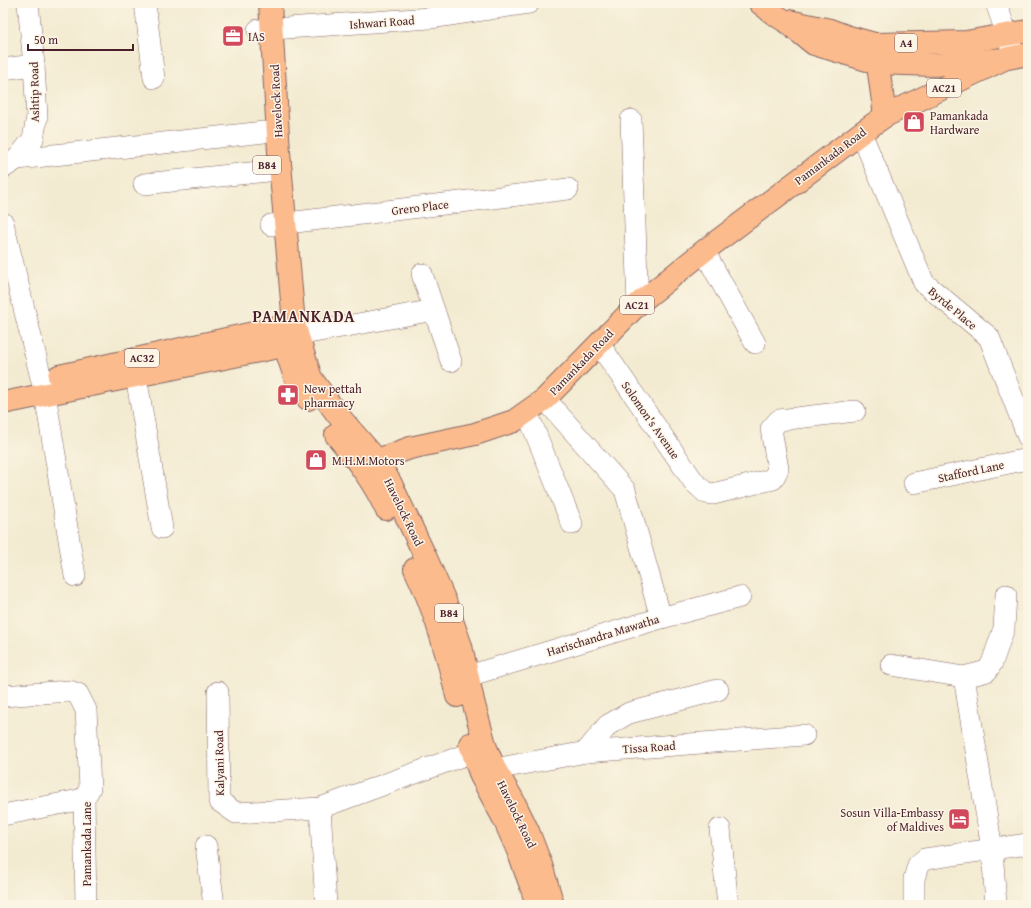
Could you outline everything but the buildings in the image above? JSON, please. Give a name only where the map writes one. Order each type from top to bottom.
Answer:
[{"type":"main road","name":"Havelock Road","points":[[256,3],[265,29],[279,152],[278,224]]},
{"type":"main road","name":"Havelock Road","points":[[270,3],[265,29],[264,132],[268,171],[278,224],[292,335],[311,378],[370,464],[390,482],[446,601],[461,646],[486,748],[495,769],[512,798],[528,831],[553,905]]},
{"type":"main road","name":"A4","points":[[760,3],[774,14],[785,20],[830,30],[846,36],[876,54],[934,65],[1015,57]]},
{"type":"main road","name":"A4","points":[[876,54],[966,42],[1018,33]]},
{"type":"main road","points":[[876,54],[885,116]]},
{"type":"main road","name":"Pamankada Road","points":[[370,464],[410,448],[475,434],[514,421],[545,399],[638,304],[704,251],[861,133],[885,116],[1015,57]]},
{"type":"main road","name":"AC32","points":[[3,403],[43,387],[292,335]]},
{"type":"main road","name":"AC32","points":[[3,388],[43,387],[136,376],[292,335]]},
{"type":"main road","name":"Havelock Road","points":[[370,464],[377,489],[420,580],[442,637],[468,739],[481,776],[504,819],[518,851],[537,905]]},
{"type":"street","name":"Ashtip Road","points":[[10,163],[33,139],[37,117],[28,3]]},
{"type":"street","points":[[145,3],[154,78]]},
{"type":"street","name":"Ishwari Road","points":[[265,29],[430,18],[529,3]]},
{"type":"street","points":[[996,3],[1018,33],[1015,57]]},
{"type":"street","points":[[3,69],[34,65]]},
{"type":"street","points":[[630,120],[638,304]]},
{"type":"street","points":[[10,163],[264,132]]},
{"type":"street","name":"Byrde Place","points":[[861,133],[924,283],[988,338],[1028,437]]},
{"type":"street","points":[[144,184],[268,171]]},
{"type":"street","name":"Grero Place","points":[[278,224],[568,189]]},
{"type":"street","points":[[3,223],[43,387],[75,576]]},
{"type":"street","points":[[704,251],[755,343]]},
{"type":"street","points":[[422,274],[451,361]]},
{"type":"street","points":[[292,335],[434,310]]},
{"type":"street","name":"Solomon's Avenue","points":[[599,344],[694,482],[706,493],[713,494],[773,480],[778,469],[771,429],[779,420],[855,411]]},
{"type":"street","points":[[136,376],[162,528]]},
{"type":"street","points":[[545,399],[625,490],[661,618]]},
{"type":"street","points":[[527,412],[572,524]]},
{"type":"street","name":"Stafford Lane","points":[[914,483],[1028,459]]},
{"type":"street","points":[[891,665],[964,677],[987,671],[992,664],[1004,628],[1006,596]]},
{"type":"street","name":"Harischandra Mawatha","points":[[468,676],[661,618],[740,597]]},
{"type":"street","points":[[964,677],[992,849],[996,905]]},
{"type":"street","points":[[586,752],[608,725],[629,713],[718,690]]},
{"type":"street","name":"Pamankada Lane","points":[[3,696],[69,691],[78,694],[86,710],[90,788],[84,799],[86,905]]},
{"type":"street","name":"Kalyani Road","points":[[218,692],[219,801],[236,813],[320,808]]},
{"type":"street","name":"Tissa Road","points":[[495,769],[586,752],[804,735]]},
{"type":"street","points":[[326,905],[320,808],[473,752]]},
{"type":"street","points":[[3,815],[84,799]]},
{"type":"street","points":[[720,829],[728,905]]},
{"type":"street","points":[[914,905],[914,879],[918,865],[925,859],[1028,844]]},
{"type":"street","points":[[206,846],[214,905]]},
{"type":"place","name":"IAS","points":[[233,36]]},
{"type":"place","name":"Pamankada Hardware","points":[[914,122]]},
{"type":"place","name":"New pettah pharmacy","points":[[288,395]]},
{"type":"place","name":"M.H.M.Motors","points":[[316,460]]},
{"type":"place","name":"Sosun Villa-Embassy of Maldives","points":[[959,819]]},
{"type":"district","name":"PAMANKADA","points":[[304,316]]}]
